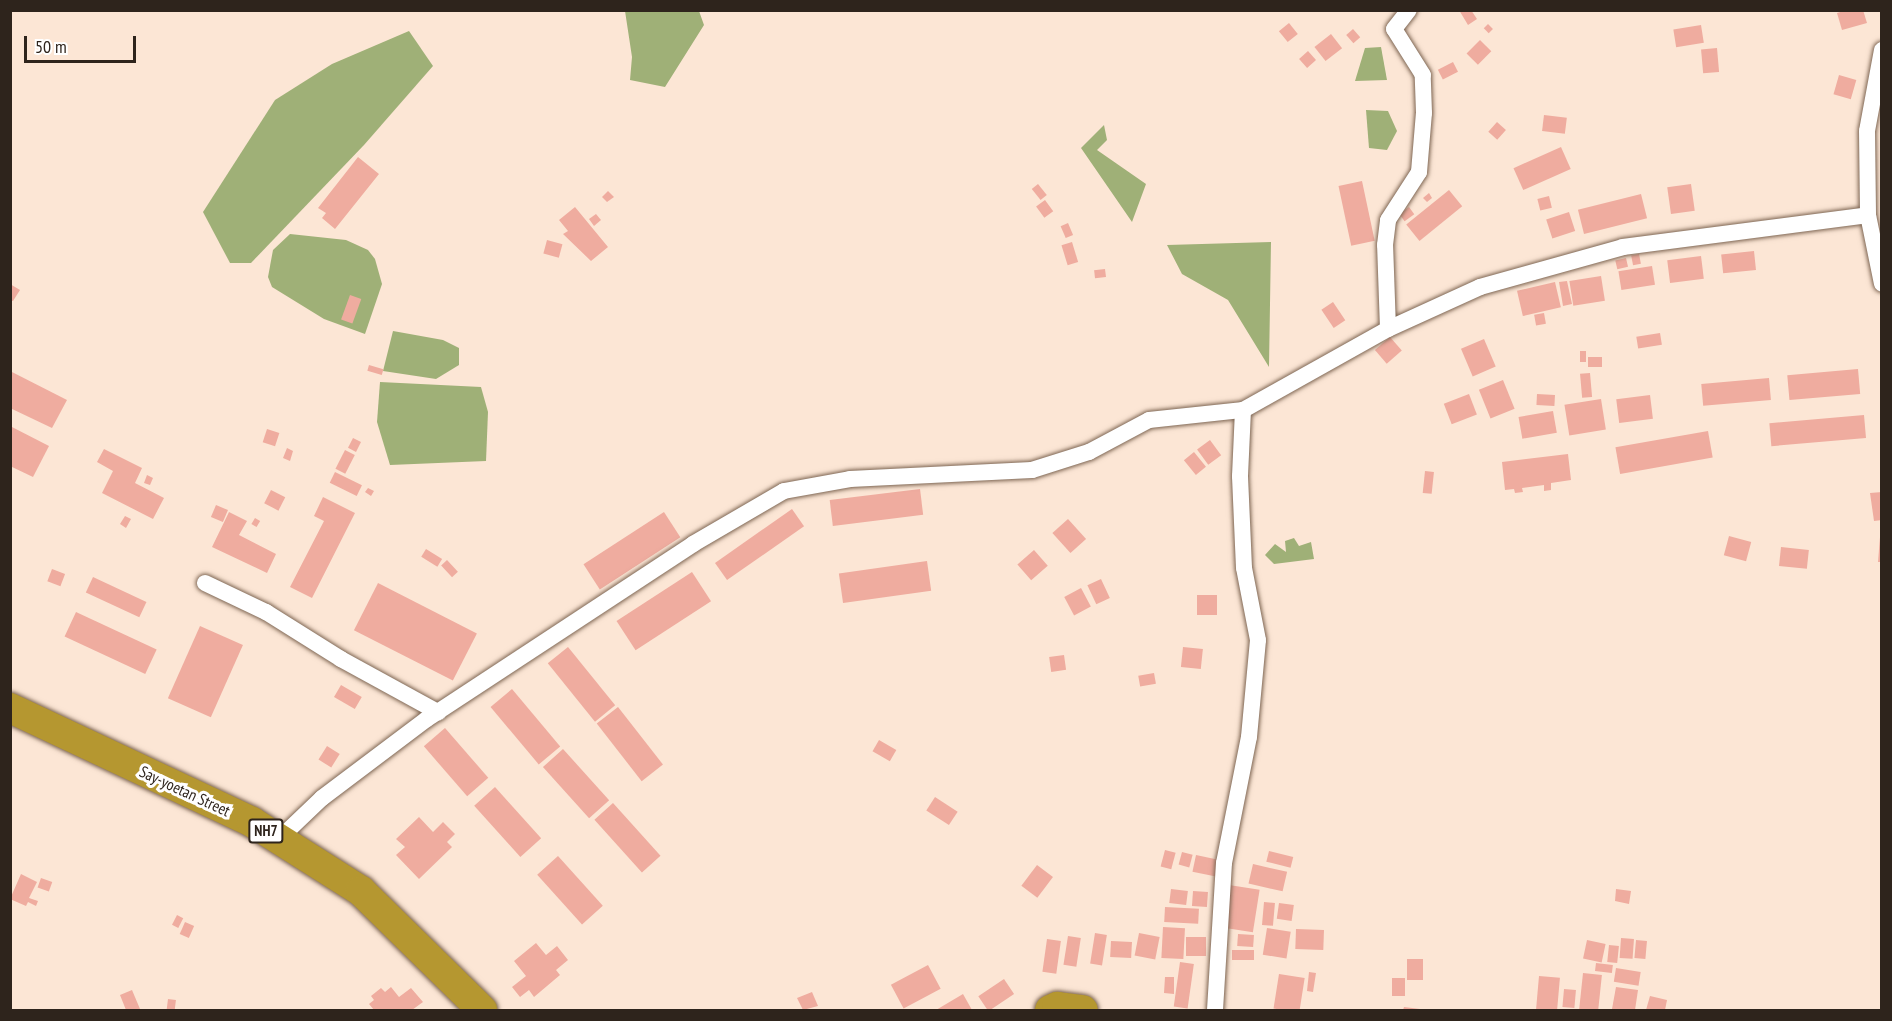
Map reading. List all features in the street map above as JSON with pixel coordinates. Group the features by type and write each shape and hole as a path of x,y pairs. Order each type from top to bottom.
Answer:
{"highway":[{"name":"Say-yoetan Street","path":"10,708 252,822 361,891 482,1011"},
{"path":"1050,1011 1057,1007 1083,1011"}],"street":[{"path":"1388,329 1385,245 1388,220 1419,172 1424,113 1424,75 1394,29 1409,10"},
{"path":"1881,50 1867,131 1868,214 1881,284"},
{"path":"279,839 322,798 438,712 693,544 784,491 850,479 1032,470 1089,452 1149,420 1243,410 1388,329 1480,287 1623,247 1868,214"},
{"path":"1215,1011 1224,863 1249,737 1258,640 1244,568 1240,476 1243,410"},
{"path":"205,583 266,612 341,659 438,712"}],"shaded area":[{"path":"625,11 699,11 704,25 665,87 630,80 632,57"},
{"path":"409,31 433,66 364,145 251,263 230,263 203,212 275,100 332,64"},
{"path":"1381,47 1387,80 1355,81 1365,48"},
{"path":"1366,110 1388,111 1397,131 1387,150 1369,148"},
{"path":"1104,125 1107,140 1097,150 1146,184 1132,222 1081,148"},
{"path":"290,234 346,240 368,250 375,259 382,284 365,334 324,319 272,287 268,277 273,250"},
{"path":"1271,242 1269,367 1228,300 1182,274 1167,245"},
{"path":"393,331 443,340 459,348 459,365 436,379 383,371"},
{"path":"380,382 481,387 488,412 486,461 390,465 377,422"},
{"path":"1294,538 1299,546 1311,542 1314,559 1274,564 1265,555 1275,544 1286,552 1285,541"}],"building":[{"path":"1459,10 1471,10 1477,19 1468,25"},
{"path":"1847,10 1863,10 1867,23 1842,30 1837,13"},
{"path":"1289,23 1298,34 1288,42 1279,31"},
{"path":"1488,24 1493,29 1489,33 1484,28"},
{"path":"1701,25 1704,43 1676,47 1673,29"},
{"path":"1353,29 1360,37 1353,43 1346,35"},
{"path":"1331,34 1342,48 1326,61 1314,47"},
{"path":"1480,40 1491,51 1478,65 1467,53"},
{"path":"1717,48 1719,72 1703,73 1701,49"},
{"path":"1308,51 1316,60 1307,68 1299,59"},
{"path":"1453,62 1458,72 1443,80 1438,70"},
{"path":"1839,75 1856,80 1851,99 1833,94"},
{"path":"1544,115 1567,118 1565,134 1542,131"},
{"path":"1497,122 1506,130 1497,140 1488,132"},
{"path":"1561,147 1571,169 1523,190 1513,168"},
{"path":"358,157 379,174 335,229 322,218 326,213 318,208"},
{"path":"1362,181 1375,241 1351,246 1339,186"},
{"path":"1038,184 1047,195 1041,200 1032,189"},
{"path":"1691,184 1695,211 1671,214 1667,187"},
{"path":"1449,190 1462,206 1419,241 1406,225"},
{"path":"608,191 614,197 607,202 602,197"},
{"path":"1429,193 1432,198 1427,202 1423,198"},
{"path":"1641,194 1647,218 1584,234 1578,210"},
{"path":"1549,196 1552,208 1540,211 1537,199"},
{"path":"1045,200 1053,211 1044,218 1036,206"},
{"path":"575,207 608,247 591,261 563,234 568,231 559,220"},
{"path":"1409,207 1414,214 1405,221 1399,214"},
{"path":"1569,212 1575,231 1552,238 1546,219"},
{"path":"596,214 601,220 594,226 589,219"},
{"path":"1068,223 1073,235 1066,238 1061,226"},
{"path":"547,240 562,244 559,258 543,254"},
{"path":"1072,242 1078,262 1068,265 1061,245"},
{"path":"1754,251 1756,270 1723,273 1721,254"},
{"path":"1639,254 1641,264 1633,265 1631,256"},
{"path":"1701,256 1704,279 1670,283 1667,260"},
{"path":"1626,258 1628,267 1617,269 1615,260"},
{"path":"1652,266 1655,285 1621,290 1618,271"},
{"path":"1105,269 1106,277 1095,278 1094,270"},
{"path":"1601,276 1605,301 1573,306 1569,281"},
{"path":"1567,281 1572,304 1563,306 1559,282"},
{"path":"1555,282 1561,307 1523,316 1517,291"},
{"path":"10,284 20,290 13,301 10,300"},
{"path":"350,295 361,299 352,324 341,319"},
{"path":"1333,302 1345,320 1334,328 1321,310"},
{"path":"1544,313 1546,324 1536,326 1534,315"},
{"path":"1660,333 1662,345 1638,349 1636,337"},
{"path":"1390,337 1402,351 1387,364 1375,350"},
{"path":"1484,339 1496,367 1473,376 1461,349"},
{"path":"1580,351 1586,351 1586,362 1580,362"},
{"path":"1588,357 1602,357 1602,367 1588,367"},
{"path":"369,365 383,369 382,375 367,371"},
{"path":"1858,369 1860,394 1789,400 1787,375"},
{"path":"10,371 67,400 52,428 10,408"},
{"path":"1590,373 1592,397 1582,398 1580,374"},
{"path":"1769,378 1771,400 1703,406 1701,384"},
{"path":"1503,380 1515,409 1491,418 1479,390"},
{"path":"1469,394 1477,415 1452,424 1444,404"},
{"path":"1537,394 1555,395 1554,406 1536,405"},
{"path":"1650,395 1653,419 1619,423 1616,399"},
{"path":"1601,399 1606,430 1569,435 1564,405"},
{"path":"1553,411 1557,433 1522,439 1519,417"},
{"path":"1864,415 1866,438 1771,446 1769,423"},
{"path":"10,426 49,446 33,477 10,466"},
{"path":"267,429 279,433 275,446 263,442"},
{"path":"1708,431 1713,458 1620,474 1615,447"},
{"path":"353,438 361,442 356,452 348,448"},
{"path":"1210,440 1221,455 1208,465 1197,449"},
{"path":"287,448 293,451 290,461 283,458"},
{"path":"104,449 142,468 135,483 164,498 153,519 102,493 113,471 97,462"},
{"path":"345,450 355,455 345,474 335,469"},
{"path":"1194,452 1206,467 1196,475 1184,460"},
{"path":"1568,454 1571,480 1551,483 1551,490 1544,491 1544,485 1522,488 1523,492 1515,493 1514,489 1505,490 1502,462"},
{"path":"1425,471 1434,472 1432,494 1423,493"},
{"path":"335,472 362,485 357,496 330,483"},
{"path":"147,475 153,478 150,485 144,483"},
{"path":"368,488 374,491 371,496 365,492"},
{"path":"920,489 923,515 833,526 830,500"},
{"path":"271,490 285,497 278,511 264,503"},
{"path":"1882,492 1882,520 1874,521 1870,493"},
{"path":"323,497 355,513 312,598 290,587 324,521 314,516"},
{"path":"216,505 228,510 223,522 211,517"},
{"path":"792,509 804,526 727,580 715,563"},
{"path":"229,512 247,521 239,535 276,554 267,573 212,547"},
{"path":"664,512 680,537 600,589 583,564"},
{"path":"125,516 131,519 126,528 120,524"},
{"path":"255,518 260,521 257,527 251,524"},
{"path":"1068,519 1086,539 1070,553 1052,533"},
{"path":"1729,536 1751,542 1746,561 1724,555"},
{"path":"1880,537 1882,537 1882,562 1878,562"},
{"path":"1781,547 1809,550 1807,569 1779,566"},
{"path":"426,549 442,559 437,567 421,557"},
{"path":"1034,550 1048,566 1031,580 1017,564"},
{"path":"447,560 458,572 452,577 441,565"},
{"path":"927,561 931,591 843,603 839,573"},
{"path":"52,569 65,574 60,586 47,581"},
{"path":"692,572 711,601 636,650 617,621"},
{"path":"93,577 146,602 139,617 86,592"},
{"path":"1101,579 1110,598 1096,604 1087,585"},
{"path":"378,583 477,633 453,681 354,630"},
{"path":"1081,588 1091,607 1074,615 1064,597"},
{"path":"1197,595 1217,595 1217,615 1197,615"},
{"path":"76,612 157,650 145,674 65,636"},
{"path":"200,626 243,645 211,717 168,698"},
{"path":"568,647 615,705 595,722 548,663"},
{"path":"1183,647 1203,649 1201,669 1181,667"},
{"path":"1064,655 1066,670 1051,672 1049,657"},
{"path":"1154,673 1156,684 1140,687 1138,676"},
{"path":"341,685 362,697 355,709 334,697"},
{"path":"512,689 560,746 539,764 491,707"},
{"path":"618,707 663,765 642,781 597,724"},
{"path":"445,728 488,778 467,796 424,746"},
{"path":"879,740 896,750 890,761 872,751"},
{"path":"327,746 340,754 331,768 319,760"},
{"path":"563,749 609,800 589,818 543,767"},
{"path":"495,787 541,838 520,857 474,806"},
{"path":"935,797 958,812 949,825 926,810"},
{"path":"613,803 661,856 642,872 594,820"},
{"path":"419,817 433,832 443,822 455,834 447,842 452,847 419,879 396,855 405,847 396,839"},
{"path":"1165,850 1176,853 1171,869 1161,866"},
{"path":"1269,851 1293,857 1291,868 1266,862"},
{"path":"1182,852 1193,855 1189,867 1179,865"},
{"path":"1196,855 1219,860 1216,877 1192,872"},
{"path":"558,856 603,906 582,925 537,875"},
{"path":"1253,864 1287,872 1283,891 1249,883"},
{"path":"1037,865 1053,877 1037,898 1021,886"},
{"path":"21,874 37,882 29,898 38,901 36,906 28,902 26,906 10,899"},
{"path":"41,878 52,882 49,892 38,887"},
{"path":"1229,885 1260,890 1253,932 1222,927"},
{"path":"1171,889 1188,891 1186,905 1169,903"},
{"path":"1616,889 1631,891 1629,904 1615,901"},
{"path":"1193,891 1208,892 1207,907 1192,906"},
{"path":"1264,902 1275,903 1273,926 1262,925"},
{"path":"1279,903 1294,905 1292,921 1277,919"},
{"path":"1165,907 1199,909 1198,924 1164,922"},
{"path":"177,915 183,918 178,928 172,925"},
{"path":"185,922 194,926 189,938 180,934"},
{"path":"1163,927 1185,928 1183,959 1161,958"},
{"path":"1267,928 1291,932 1286,958 1263,955"},
{"path":"1296,929 1324,930 1323,950 1295,949"},
{"path":"1095,933 1107,935 1102,965 1090,964"},
{"path":"1139,933 1160,937 1155,960 1135,956"},
{"path":"1238,934 1254,935 1253,947 1237,946"},
{"path":"1068,936 1081,938 1076,967 1063,965"},
{"path":"1186,937 1206,937 1206,956 1186,956"},
{"path":"1621,938 1634,939 1633,959 1620,958"},
{"path":"1047,939 1061,941 1056,974 1042,972"},
{"path":"1587,940 1606,944 1602,963 1583,959"},
{"path":"1636,940 1647,941 1645,959 1634,958"},
{"path":"1111,941 1132,942 1131,958 1110,957"},
{"path":"536,943 546,955 557,946 568,960 556,970 560,975 534,997 529,990 520,997 512,987 526,976 514,961"},
{"path":"1609,945 1619,946 1617,963 1607,962"},
{"path":"1232,950 1254,950 1254,960 1232,960"},
{"path":"1407,959 1423,959 1423,980 1407,980"},
{"path":"1180,962 1194,964 1188,1009 1174,1007"},
{"path":"1596,963 1613,965 1612,973 1595,971"},
{"path":"928,965 941,989 904,1009 891,985"},
{"path":"1616,968 1641,972 1639,986 1614,982"},
{"path":"1309,972 1316,973 1313,992 1307,991"},
{"path":"1583,973 1602,975 1598,1010 1579,1010"},
{"path":"1279,974 1305,978 1300,1010 1274,1009"},
{"path":"1539,976 1560,978 1557,1010 1536,1010"},
{"path":"1165,977 1174,977 1174,994 1164,993"},
{"path":"1392,978 1405,978 1405,996 1392,996"},
{"path":"1004,979 1014,994 990,1010 988,1010 978,996"},
{"path":"391,987 399,997 411,988 423,1002 412,1010 374,1010 369,1004 374,1000 371,996 381,988 385,992"},
{"path":"1616,987 1638,990 1635,1010 1612,1009"},
{"path":"1564,989 1576,990 1574,1008 1562,1007"},
{"path":"132,990 140,1009 126,1010 120,995"},
{"path":"812,992 818,1006 803,1010 797,998"},
{"path":"963,994 972,1010 936,1010"},
{"path":"1650,996 1667,1000 1665,1010 1646,1010"},
{"path":"168,999 176,1000 175,1010 167,1010"},
{"path":"1404,1007 1420,1009 1420,1010 1403,1010"}]}
